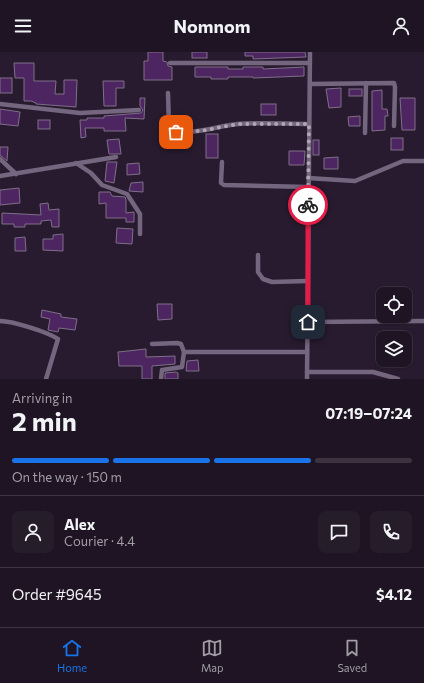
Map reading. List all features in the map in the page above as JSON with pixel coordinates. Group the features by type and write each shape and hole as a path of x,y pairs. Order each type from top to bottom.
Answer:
{"street":[{"path":"307,379 310,52"},
{"path":"170,63 310,63"},
{"path":"365,133 366,83"},
{"path":"310,84 395,84 394,126"},
{"path":"168,93 168,127 176,132 200,131 239,124 309,124"},
{"path":"0,104 80,113 139,110"},
{"path":"0,176 116,157"},
{"path":"0,159 16,174"},
{"path":"308,178 355,181 392,164 403,161 424,161"},
{"path":"222,162 221,184 224,185 308,187"},
{"path":"76,163 90,173 102,185 127,194 140,214 140,234"},
{"path":"258,255 258,272 263,279 272,282 307,281"},
{"path":"0,321 12,322 44,332 58,339 46,379"},
{"path":"308,322 424,321"},
{"path":"152,344 181,344 184,352 182,367 162,370 161,379"},
{"path":"184,352 307,352"},
{"path":"307,372 373,372 398,379"}],"building":[{"path":"148,52 163,52 163,61 167,62 168,66 172,67 172,80 144,80 144,61 148,61"},
{"path":"192,52 207,52 207,58 192,58"},
{"path":"245,52 305,52 306,57 253,59 253,56 245,56"},
{"path":"14,63 34,63 34,81 56,81 55,94 64,94 64,80 77,80 76,107 36,104 31,101 24,101 24,78 15,78"},
{"path":"195,67 228,67 228,69 243,69 243,67 263,67 263,69 304,67 304,76 253,78 228,77 228,79 211,79 211,77 195,77"},
{"path":"0,78 12,78 12,93 0,93"},
{"path":"103,81 124,81 124,88 116,88 116,106 104,106"},
{"path":"341,88 341,107 329,108 326,89"},
{"path":"349,89 362,89 362,96 349,96"},
{"path":"382,90 382,109 387,109 388,116 385,116 385,130 372,131 372,91"},
{"path":"140,98 145,98 144,119 125,118 126,131 104,131 104,128 85,128 86,137 81,138 80,120 87,120 87,118 104,118 104,116 141,113 143,110 140,106"},
{"path":"400,98 415,98 415,130 402,130"},
{"path":"261,104 276,104 276,115 261,115"},
{"path":"0,109 20,112 18,126 0,124"},
{"path":"360,116 360,126 349,126 348,117"},
{"path":"38,120 50,120 50,129 38,129"},
{"path":"206,134 218,134 218,158 206,158"},
{"path":"391,138 403,138 403,150 391,150"},
{"path":"119,139 121,154 109,154 107,140"},
{"path":"313,140 319,140 319,155 313,155"},
{"path":"0,147 8,147 7,161 0,155"},
{"path":"289,151 305,151 304,165 289,165"},
{"path":"338,157 338,169 324,169 324,158"},
{"path":"107,162 117,162 114,183 105,181"},
{"path":"139,163 140,174 127,175 127,164"},
{"path":"143,182 143,192 129,191 131,183"},
{"path":"19,188 20,203 0,205 0,190"},
{"path":"99,192 110,192 112,196 125,197 126,213 134,212 134,222 126,222 126,218 106,218 106,203 99,204"},
{"path":"48,203 49,210 59,209 59,227 52,227 51,220 41,221 41,224 25,224 25,227 14,227 14,224 2,224 2,213 41,215 40,204"},
{"path":"117,228 133,229 132,244 116,243"},
{"path":"63,234 63,251 43,250 43,239 53,239 53,235"},
{"path":"25,237 26,251 15,251 15,238"},
{"path":"157,304 172,304 172,319 158,320"},
{"path":"42,310 61,314 61,317 77,319 75,330 59,328 58,332 48,330 50,319 41,317"},
{"path":"146,349 146,357 175,356 175,364 152,366 152,379 142,379 142,366 119,366 118,352"},
{"path":"198,360 199,371 186,371 187,361"},
{"path":"165,373 178,373 178,379 165,379"}],"way so far":[{"path":"176,132 200,131 239,124 309,124 308,205"}],"route":[{"path":"308,205 308,322"}]}
